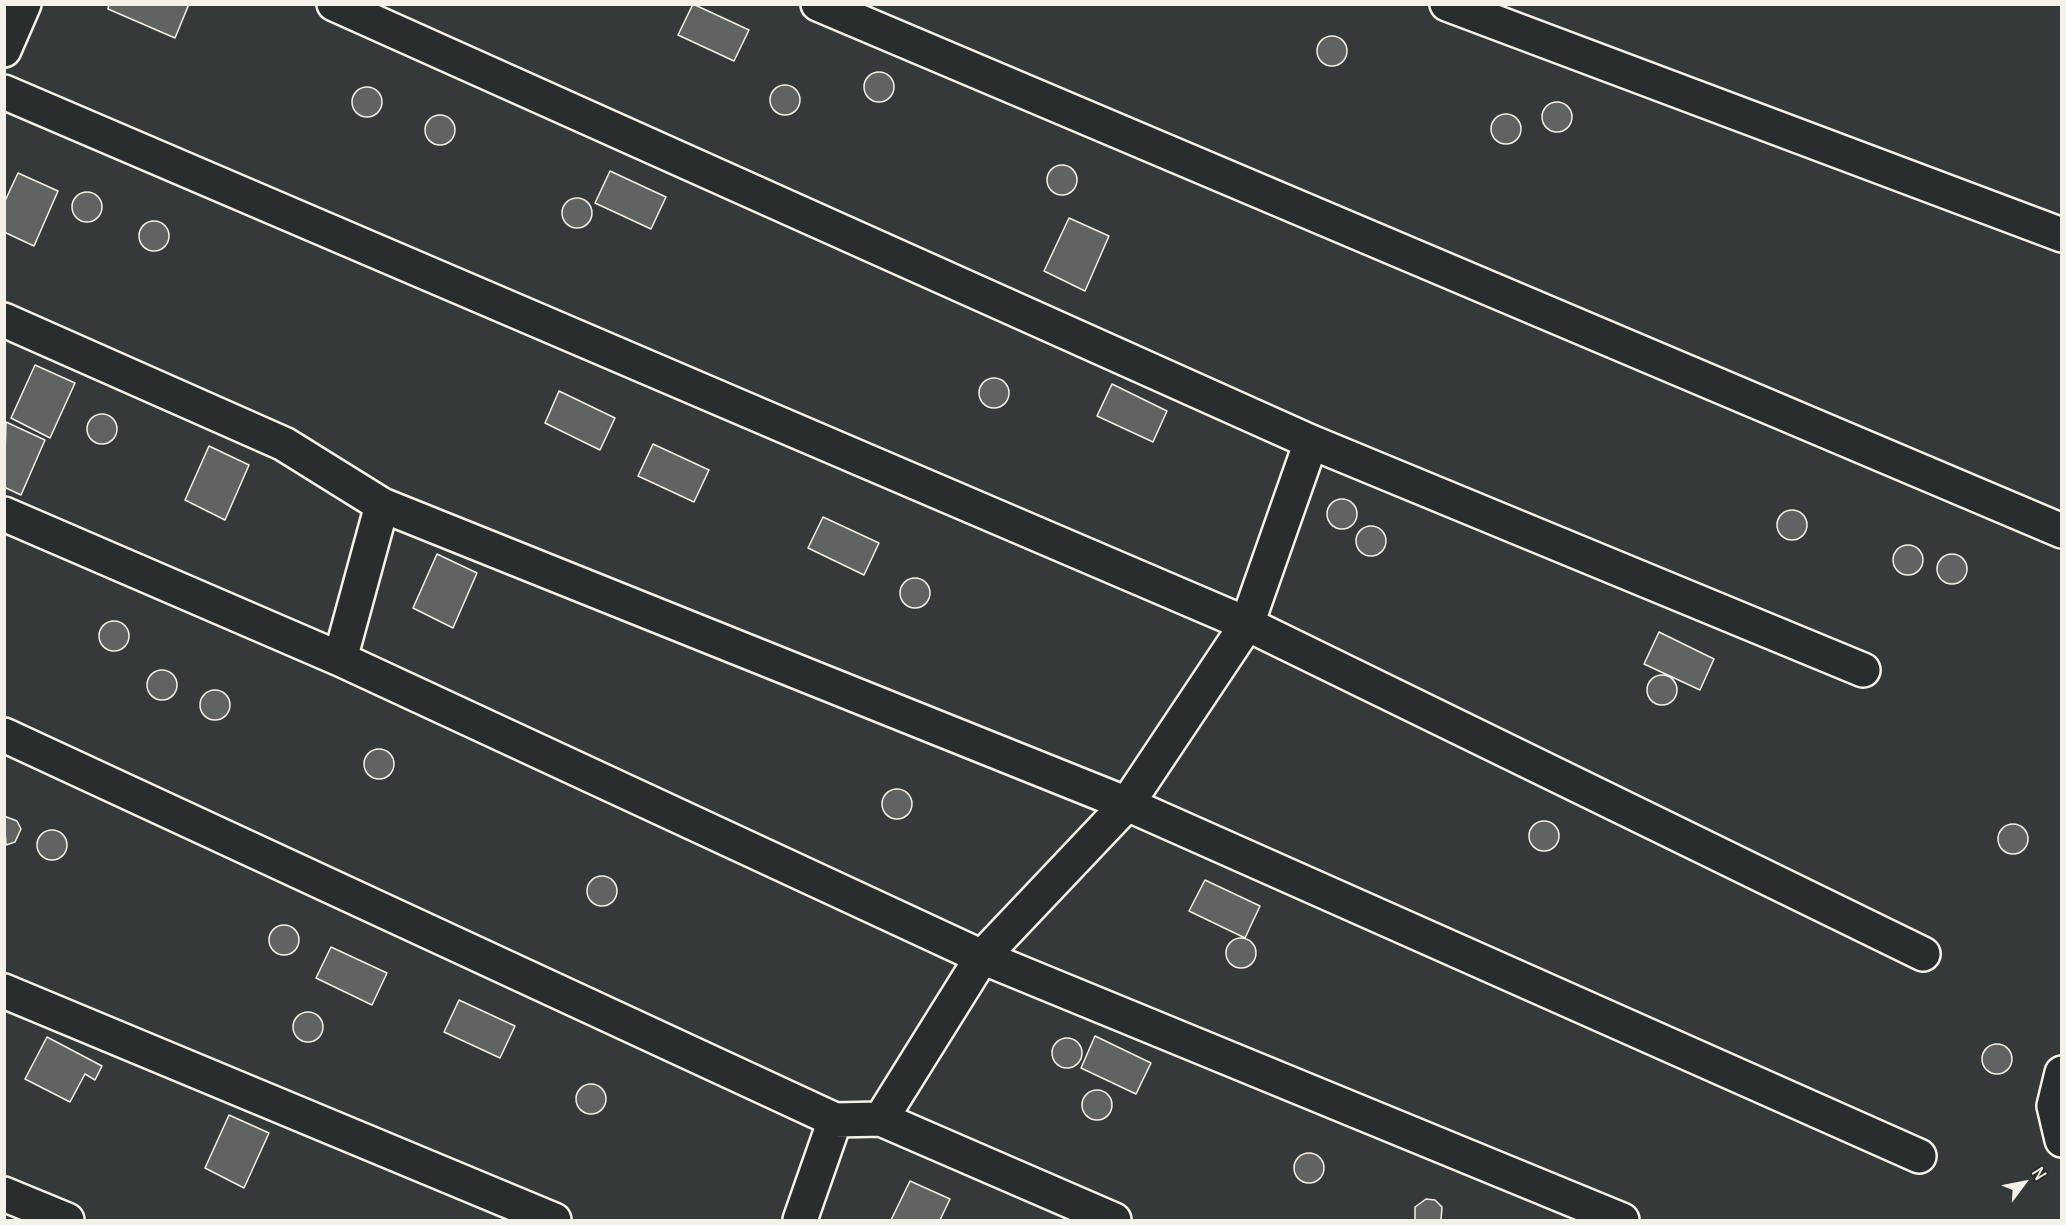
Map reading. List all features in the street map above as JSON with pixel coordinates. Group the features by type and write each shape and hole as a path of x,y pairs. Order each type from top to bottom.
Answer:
{"street":[{"path":"4,50 24,4"},
{"path":"334,4 1311,442 1863,670"},
{"path":"818,4 2061,531"},
{"path":"1447,4 2061,234"},
{"path":"4,92 1247,624 1923,954"},
{"path":"4,320 284,444 382,505 1127,804 1919,1156"},
{"path":"881,1119 982,957 1127,804 1247,624 1311,442"},
{"path":"340,659 382,505"},
{"path":"4,514 340,659 982,957 1622,1221"},
{"path":"4,735 836,1120 881,1119 1114,1221"},
{"path":"4,991 554,1221"},
{"path":"2061,1074 2054,1106 2061,1140"},
{"path":"800,1221 836,1120"},
{"path":"4,1194 67,1221"}],"building":[{"path":"109,4 189,4 175,38 108,9"},
{"path":"693,4 749,30 734,61 678,35"},
{"path":"1332,36 1342,41 1347,51 1342,61 1332,66 1322,61 1317,51 1322,41"},
{"path":"879,72 885,73 893,81 893,93 885,101 879,102 873,101 865,93 864,87 865,81 873,73"},
{"path":"785,85 795,90 800,100 795,110 785,115 775,110 770,100 775,90"},
{"path":"367,87 377,92 382,102 377,112 367,117 357,112 352,102 357,92"},
{"path":"1557,102 1567,107 1572,117 1567,127 1557,132 1547,127 1542,117 1547,107"},
{"path":"1506,114 1516,119 1521,129 1516,139 1506,144 1496,139 1491,129 1496,119"},
{"path":"440,115 446,116 454,124 454,136 446,144 440,145 434,144 426,136 425,130 426,124 434,116"},
{"path":"1062,165 1072,170 1077,180 1072,190 1062,195 1052,190 1047,180 1052,170"},
{"path":"610,171 666,197 651,229 595,203"},
{"path":"18,173 58,191 34,246 4,232 4,203"},
{"path":"87,192 97,197 102,207 97,217 87,222 77,217 72,207 77,197"},
{"path":"577,198 583,199 591,207 591,219 583,227 577,228 571,227 563,219 562,213 563,207 571,199"},
{"path":"1069,218 1109,236 1085,291 1044,271"},
{"path":"154,221 164,226 169,236 164,246 154,251 144,246 139,236 144,226"},
{"path":"35,365 75,383 50,438 11,418"},
{"path":"994,378 1004,383 1009,393 1004,403 994,408 984,403 979,393 984,383"},
{"path":"1112,384 1167,411 1153,442 1097,416"},
{"path":"559,391 615,418 600,450 545,423"},
{"path":"102,414 112,419 117,429 112,439 102,444 92,439 87,429 92,419"},
{"path":"6,422 45,440 21,495 4,487"},
{"path":"653,444 709,470 694,502 638,476"},
{"path":"209,446 249,465 225,520 185,500"},
{"path":"1342,499 1352,504 1357,514 1352,524 1342,529 1332,524 1327,514 1332,504"},
{"path":"1792,510 1802,515 1807,525 1802,535 1792,540 1782,535 1777,525 1782,515"},
{"path":"823,517 879,543 864,575 808,548"},
{"path":"1371,526 1377,527 1385,535 1385,547 1377,555 1371,556 1365,555 1357,547 1356,541 1357,535 1365,527"},
{"path":"1908,545 1918,550 1923,560 1918,570 1908,575 1898,570 1893,560 1898,550"},
{"path":"437,554 477,573 453,628 413,608"},
{"path":"1952,554 1962,559 1967,569 1962,579 1952,584 1942,579 1937,569 1942,559"},
{"path":"915,578 925,583 930,593 925,603 915,608 905,603 900,593 905,583"},
{"path":"114,621 124,626 129,636 124,646 114,651 104,646 99,636 104,626"},
{"path":"1659,632 1714,659 1700,690 1644,664"},
{"path":"162,670 172,675 177,685 172,695 162,700 152,695 147,685 152,675"},
{"path":"1662,675 1672,680 1677,690 1672,700 1662,705 1652,700 1647,690 1652,680"},
{"path":"215,690 225,695 230,705 225,715 215,720 205,715 200,705 205,695"},
{"path":"379,749 389,754 394,764 389,774 379,779 369,774 364,764 369,754"},
{"path":"897,789 907,794 912,804 907,814 897,819 887,814 882,804 887,794"},
{"path":"4,816 17,821 21,829 15,842 6,845"},
{"path":"1544,821 1554,826 1559,836 1554,846 1544,851 1534,846 1529,836 1534,826"},
{"path":"2013,824 2023,829 2028,839 2023,849 2013,854 2003,849 1998,839 2003,829"},
{"path":"52,830 62,835 67,845 62,855 52,860 42,855 37,845 42,835"},
{"path":"602,876 612,881 617,891 612,901 602,906 592,901 587,891 592,881"},
{"path":"1205,880 1260,906 1245,938 1189,911"},
{"path":"284,925 294,930 299,940 294,950 284,955 274,950 269,940 274,930"},
{"path":"1241,938 1251,943 1256,953 1251,963 1241,968 1231,963 1226,953 1231,943"},
{"path":"331,947 387,973 372,1005 316,978"},
{"path":"459,1000 515,1026 500,1058 444,1032"},
{"path":"308,1012 318,1017 323,1027 318,1037 308,1042 298,1037 293,1027 298,1017"},
{"path":"1095,1036 1151,1063 1136,1094 1081,1068"},
{"path":"47,1037 102,1066 95,1080 85,1074 70,1102 25,1079"},
{"path":"1067,1038 1077,1043 1082,1053 1077,1063 1067,1068 1057,1063 1052,1053 1057,1043"},
{"path":"1997,1044 2007,1049 2012,1059 2007,1069 1997,1074 1987,1069 1982,1059 1987,1049"},
{"path":"591,1084 601,1089 606,1099 601,1109 591,1114 581,1109 576,1099 581,1089"},
{"path":"1097,1090 1107,1095 1112,1105 1107,1115 1097,1120 1087,1115 1082,1105 1087,1095"},
{"path":"229,1115 269,1133 244,1188 205,1168"},
{"path":"1309,1153 1319,1158 1324,1168 1319,1178 1309,1183 1299,1178 1294,1168 1299,1158"},
{"path":"910,1181 950,1199 940,1220 891,1220"},
{"path":"1426,1199 1435,1200 1442,1207 1441,1220 1415,1220 1415,1207"}]}
